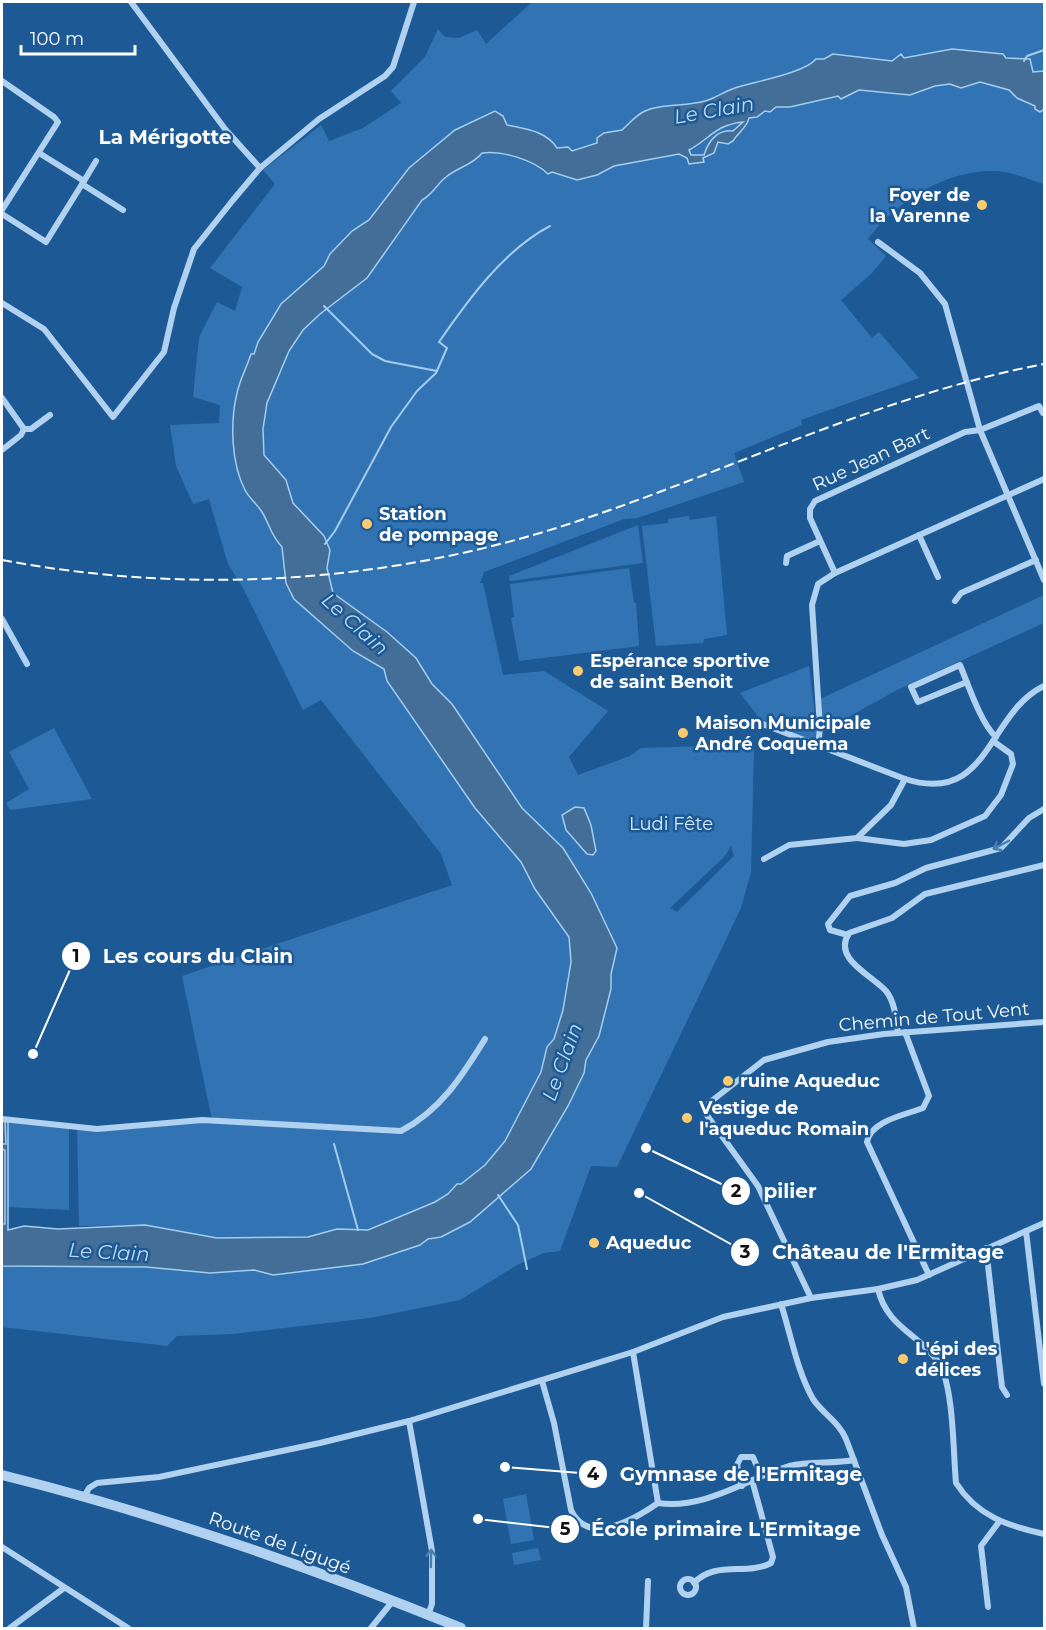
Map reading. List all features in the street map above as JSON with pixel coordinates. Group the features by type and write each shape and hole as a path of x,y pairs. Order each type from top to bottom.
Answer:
{"street":[{"path":"131,2 225,129 260,168"},
{"path":"2,303 44,329 113,417 164,352 174,308 194,249 260,168 319,119 385,76 393,67 414,2"},
{"path":"2,81 58,122 2,212 46,242 96,161"},
{"path":"39,153 123,210"},
{"path":"878,243 920,273 936,290 948,310 980,430 1044,580"},
{"path":"2,398 24,429"},
{"name":"Rue Jean Bart","path":"836,573 810,514 815,501 965,432 980,430 1039,406 1042,413"},
{"path":"2,450 24,429 31,429 50,415"},
{"path":"818,746 820,728 812,598 820,581 1044,479"},
{"path":"919,535 938,577"},
{"path":"786,563 788,556 820,541"},
{"path":"955,600 961,593 1036,560"},
{"path":"2,619 27,664"},
{"path":"764,859 789,845 857,838 904,844 931,840 985,816 1001,795 1013,764 1011,754 994,739 960,665 911,687 918,702 966,682"},
{"path":"755,721 905,779 930,785 955,781 978,765 1024,699 1044,686"},
{"path":"857,838 891,805 905,779"},
{"path":"848,935 830,930 829,921 850,896 895,883 926,868 1001,848 1029,818 1044,808"},
{"path":"929,1275 867,1142 869,1134 877,1126 923,1108 929,1096 887,992 847,956 844,945 853,930 892,918 926,894 1044,866"},
{"name":"Chemin de Tout Vent","path":"811,1298 758,1186 706,1114 709,1103 764,1060 828,1042 902,1032 1044,1022"},
{"path":"2,1119 97,1129 202,1120 400,1131 426,1116 450,1093 485,1039"},
{"path":"85,1495 88,1488 97,1483 159,1477 320,1443 409,1421 633,1352 712,1321 811,1298 878,1289 929,1275 1044,1223"},
{"path":"1026,1231 1044,1384"},
{"path":"986,1248 1002,1387 1007,1395"},
{"path":"878,1289 888,1314 931,1353 944,1374 956,1483 975,1507 999,1522 1044,1534"},
{"path":"781,1304 808,1387 816,1403 840,1427 882,1535 906,1587 914,1629"},
{"path":"633,1352 658,1503"},
{"path":"542,1381 554,1423 571,1510 578,1522 589,1528 600,1528 635,1519 658,1503 679,1506 742,1486 761,1476 795,1465 854,1460"},
{"path":"409,1421 432,1551 432,1604 428,1615"},
{"path":"742,1486 737,1465 741,1457 753,1457 761,1476"},
{"name":"Route de Ligugé","path":"2,1475 85,1495 278,1557 461,1629"},
{"path":"694,1582 703,1574 718,1570 747,1569 771,1563 773,1557 752,1480"},
{"path":"988,1607 981,1546 999,1522"},
{"path":"2,1547 128,1629"},
{"path":"646,1629 648,1581"},
{"path":"10,1629 64,1588"},
{"path":"371,1629 392,1602"}],"green space":[{"name":"Ludi Fête","path":"532,2 1044,2 1044,184 1001,171 976,172 958,176 924,190 908,201 893,212 868,239 886,256 872,273 841,300 872,338 879,332 919,378 801,420 802,425 734,453 744,482 637,518 624,519 484,572 480,583 483,583 503,675 544,671 608,711 569,757 578,775 630,756 641,748 744,745 754,749 751,872 741,908 617,1167 591,1166 560,1251 544,1253 519,1264 460,1300 370,1318 233,1334 177,1336 167,1346 2,1327 2,1266 146,1267 210,1273 254,1270 273,1275 363,1264 345,1231 337,1230 308,1237 217,1238 145,1225 79,1226 77,1127 212,1120 182,976 452,885 441,854 321,700 303,710 243,588 228,564 209,499 193,504 176,466 170,425 219,423 220,405 193,397 199,337 217,302 235,311 242,287 210,268 275,184 263,170 321,125 329,141 363,128 401,103 391,91 425,57 438,29 445,37 459,38 477,30 486,44","holes":["731,846 734,856 677,912 670,908 725,856"]},
{"path":"689,516 690,520 716,516 727,635 704,639 703,643 656,646 642,526 668,523 668,519"},
{"path":"638,525 643,563 510,581 509,576"},
{"path":"629,568 634,603 636,603 639,646 519,661 511,618 514,617 510,584"},
{"path":"1044,595 1044,623 897,690 823,731 820,699"},
{"path":"809,666 817,733 814,741 760,719 740,693"},
{"path":"54,728 92,799 10,810 6,803 29,789 9,752"},
{"path":"2,1119 5,1122 5,1224 2,1224"},
{"path":"8,1122 69,1127 69,1210 8,1207"},
{"path":"526,1494 534,1540 511,1544 503,1499"},
{"path":"538,1548 541,1560 514,1565 512,1553"}],"water":[{"name":"Le Clain","path":"952,49 1003,54 1006,58 1030,59 1033,72 1044,71 1044,109 1040,112 1035,109 1035,106 1017,98 1009,90 980,82 961,88 950,84 935,86 910,95 859,90 841,99 838,96 790,107 776,107 770,112 765,111 757,117 749,118 745,127 733,141 728,144 718,142 714,153 703,158 704,162 689,164 687,158 679,154 614,166 597,175 577,180 552,172 548,174 534,164 517,157 490,152 482,153 446,177 422,200 367,278 303,330 289,351 267,403 263,429 264,455 286,480 293,503 324,536 330,550 327,568 333,593 387,632 416,658 432,684 452,704 522,808 563,848 591,893 617,948 611,974 611,989 599,1036 586,1060 584,1073 568,1106 531,1169 470,1222 441,1237 428,1239 420,1245 363,1264 273,1275 254,1270 210,1273 146,1267 2,1266 2,1224 5,1224 5,1150 2,1149 2,1144 6,1144 5,1122 8,1122 8,1230 24,1226 58,1229 145,1225 217,1238 308,1237 337,1229 368,1230 435,1202 485,1165 505,1141 541,1072 547,1047 554,1039 563,1010 571,962 569,937 535,889 521,862 475,808 387,681 384,669 353,651 294,599 286,583 282,547 240,479 233,442 233,417 237,393 251,354 254,354 258,342 281,304 324,266 330,254 352,231 369,220 409,168 455,130 495,111 503,116 507,125 541,134 557,148 568,147 572,151 597,143 597,138 604,133 622,130 637,116 650,109 705,101 735,88 801,69 816,59 824,59 833,54 892,61 901,54 904,58","holes":["743,122 733,131 722,132 714,137 704,155 691,155 689,150 719,129"]},
{"path":"575,807 584,808 591,825 596,851 593,855 587,854 566,830 562,815"}],"waterway":[{"path":"1024,61 1027,56 1044,50"},
{"path":"325,544 335,531 391,427 417,391 436,373 447,348 439,342 450,326 502,262 517,248 550,226"},
{"path":"324,306 372,354 385,361 437,371"},
{"path":"334,1144 358,1230"},
{"path":"498,1195 518,1225 527,1269"}],"railway":[{"path":"2,560 74,571 147,578 220,580 293,577 365,570 437,558 508,542 578,521 925,394 1044,364"}],"place":[{"name":"Foyer de la Varenne","path":"982,205"},
{"name":"Station de pompage","path":"367,524"},
{"name":"Espérance sportive de saint Benoit","path":"578,671"},
{"name":"Maison Municipale André Coquema","path":"683,733"},
{"name":"Les cours du Clain","path":"33,1054"},
{"name":"ruine Aqueduc","path":"728,1081"},
{"name":"Vestige de l'aqueduc Romain","path":"687,1118"},
{"name":"pilier","path":"646,1148"},
{"name":"Château de l'Ermitage","path":"639,1193"},
{"name":"Aqueduc","path":"594,1243"},
{"name":"L'épi des délices","path":"903,1359"},
{"name":"Gymnase de l'Ermitage","path":"505,1467"},
{"name":"École primaire L'Ermitage","path":"478,1519"}],"district":[{"name":"La Mérigotte","path":"165,137"}]}
